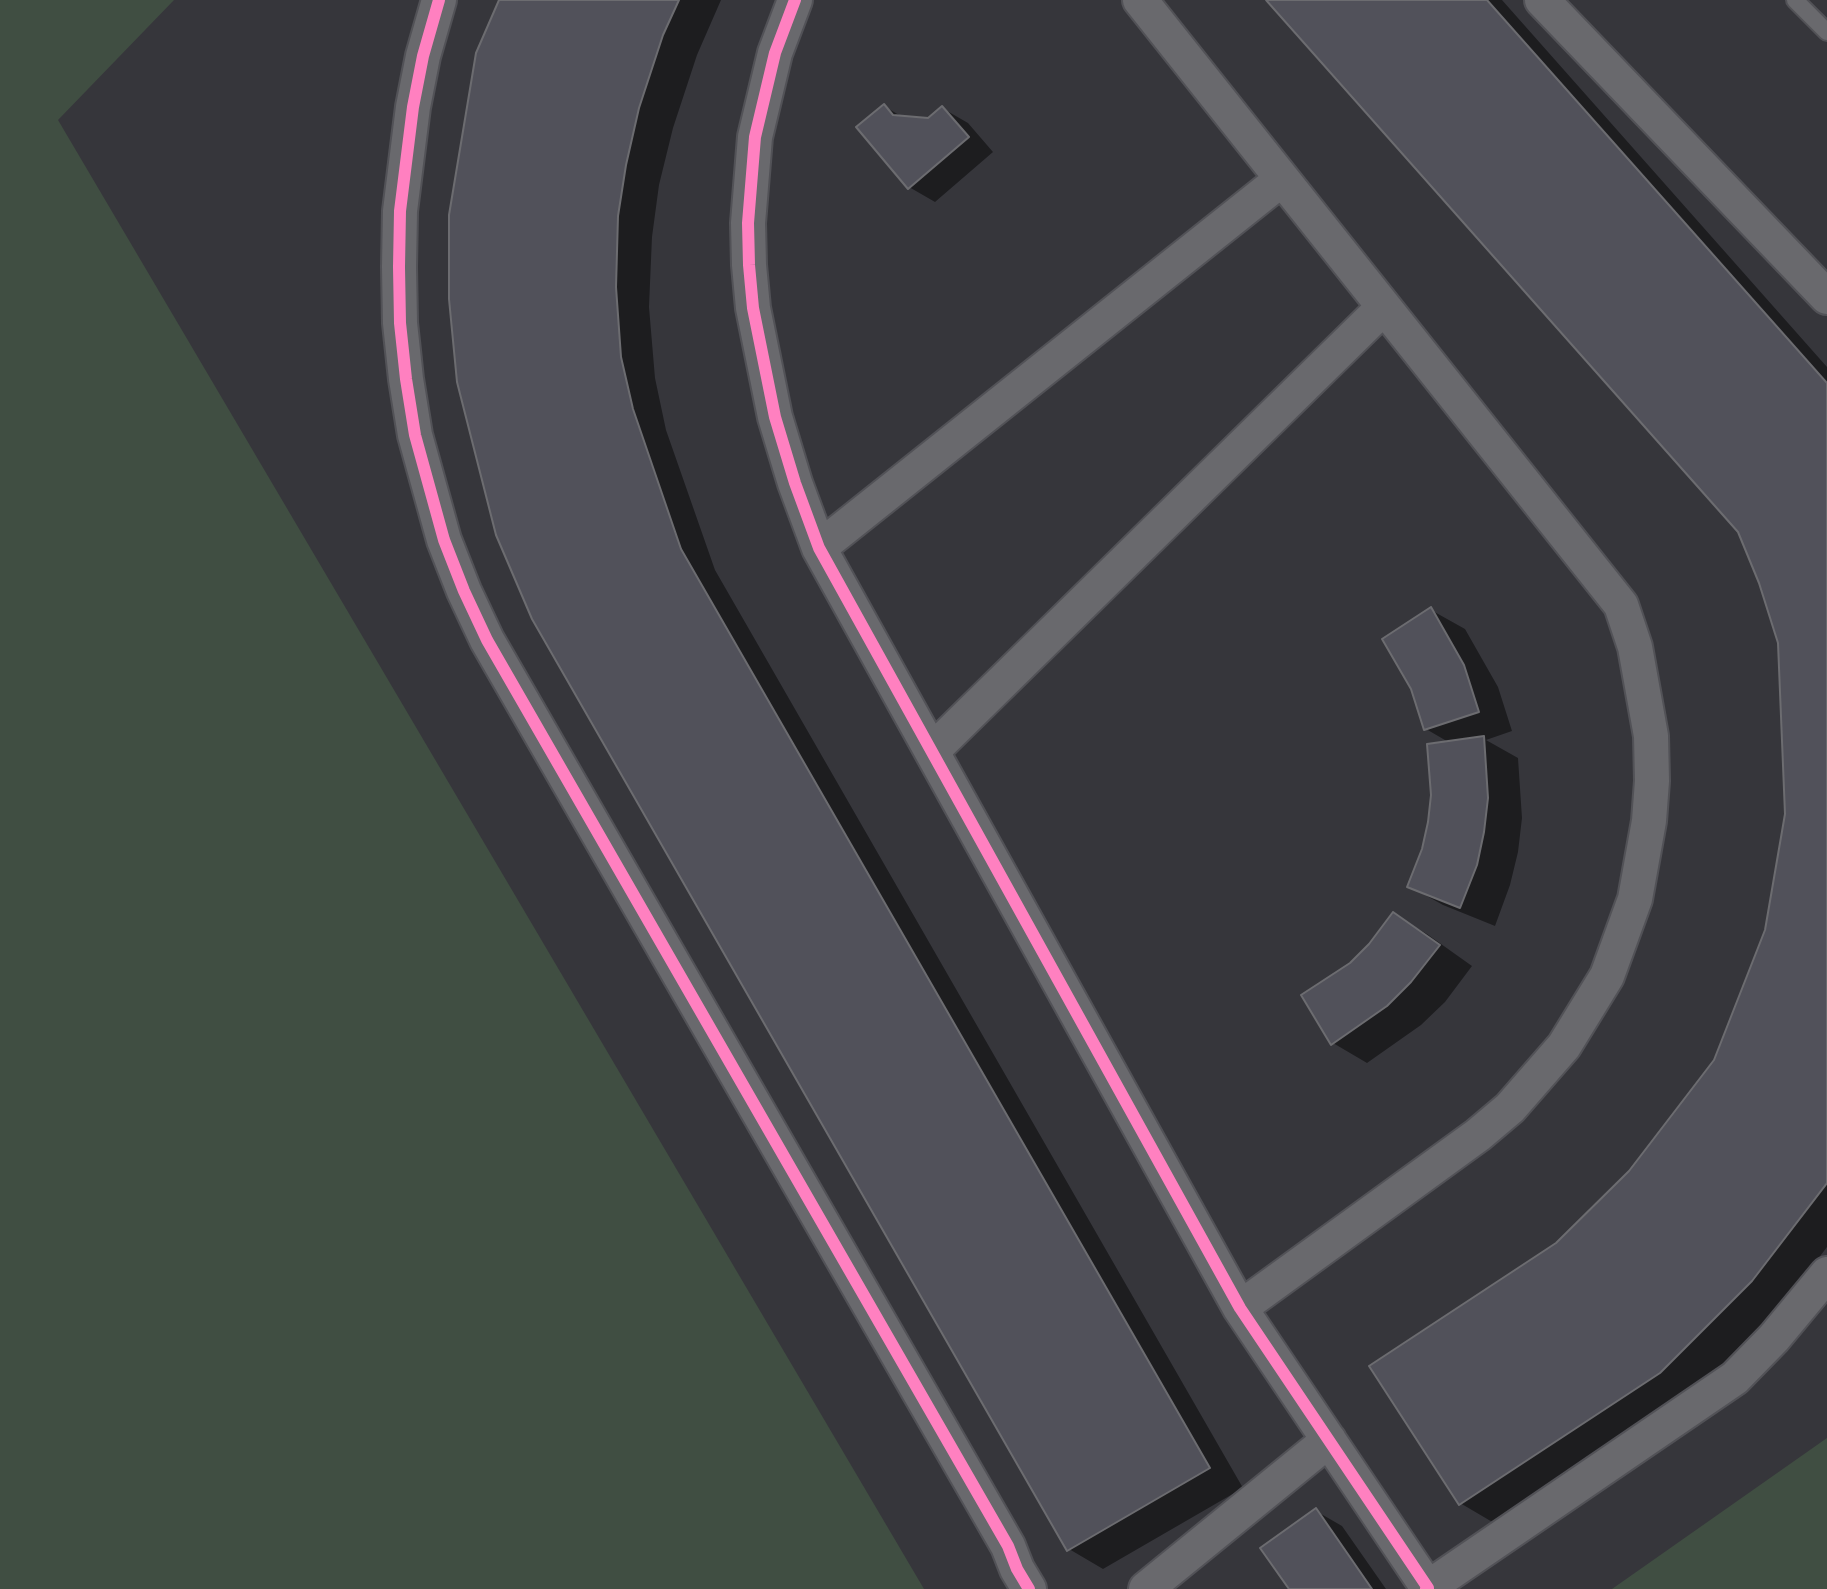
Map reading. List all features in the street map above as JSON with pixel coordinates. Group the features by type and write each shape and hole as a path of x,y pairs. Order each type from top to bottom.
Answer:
{"street":[{"path":"439,0 413,107 400,211 399,267 400,323 415,435 444,540 487,640 1000,1532 1029,1589"},
{"path":"795,0 775,53 755,137 748,223 749,265 753,308 775,417 819,548 1240,1308 1427,1588 1735,1378 1774,1338 1827,1274"},
{"path":"1140,0 1621,605 1635,647 1651,736 1652,781 1644,860 1622,938 1607,976 1587,1012 1538,1079 1510,1108 1478,1135 1240,1308"},
{"path":"1542,0 1827,297"},
{"path":"819,548 1282,179"},
{"path":"932,751 1384,307"},
{"path":"1146,1589 1329,1440"}],"lane":[{"path":"1795,0 1827,32"}],"green space":[{"path":"0,0 174,0 58,120 924,1589 0,1589"},
{"path":"1827,1438 1827,1589 1612,1589"}],"building":[{"path":"499,0 679,0 663,35 639,108 626,165 618,216 616,287 621,357 633,409 681,549 1210,1468 1067,1551 532,619 496,535 457,382 449,299 449,215 476,53"},
{"path":"1266,0 1487,0 1827,383 1827,1183 1752,1281 1660,1373 1459,1505 1369,1366 1556,1243 1629,1171 1714,1060 1765,930 1785,814 1778,643 1759,583 1738,532"},
{"path":"884,104 893,115 928,118 942,106 969,137 908,189 856,127"},
{"path":"1431,607 1464,665 1479,712 1424,730 1411,689 1382,639"},
{"path":"1484,736 1488,798 1484,832 1477,865 1460,908 1407,887 1422,849 1428,822 1431,795 1427,744"},
{"path":"1393,912 1440,945 1387,1006 1331,1045 1301,995 1350,963"},
{"path":"1316,1508 1372,1589 1289,1589 1260,1548"}],"cycle path":[{"path":"439,0 413,107 400,211 399,267 400,323 415,435 444,540 487,640 1008,1546 1029,1589"},
{"path":"795,0 775,53 755,137 748,223 749,265 753,308 775,417 819,548 1240,1308 1426,1589"}]}
